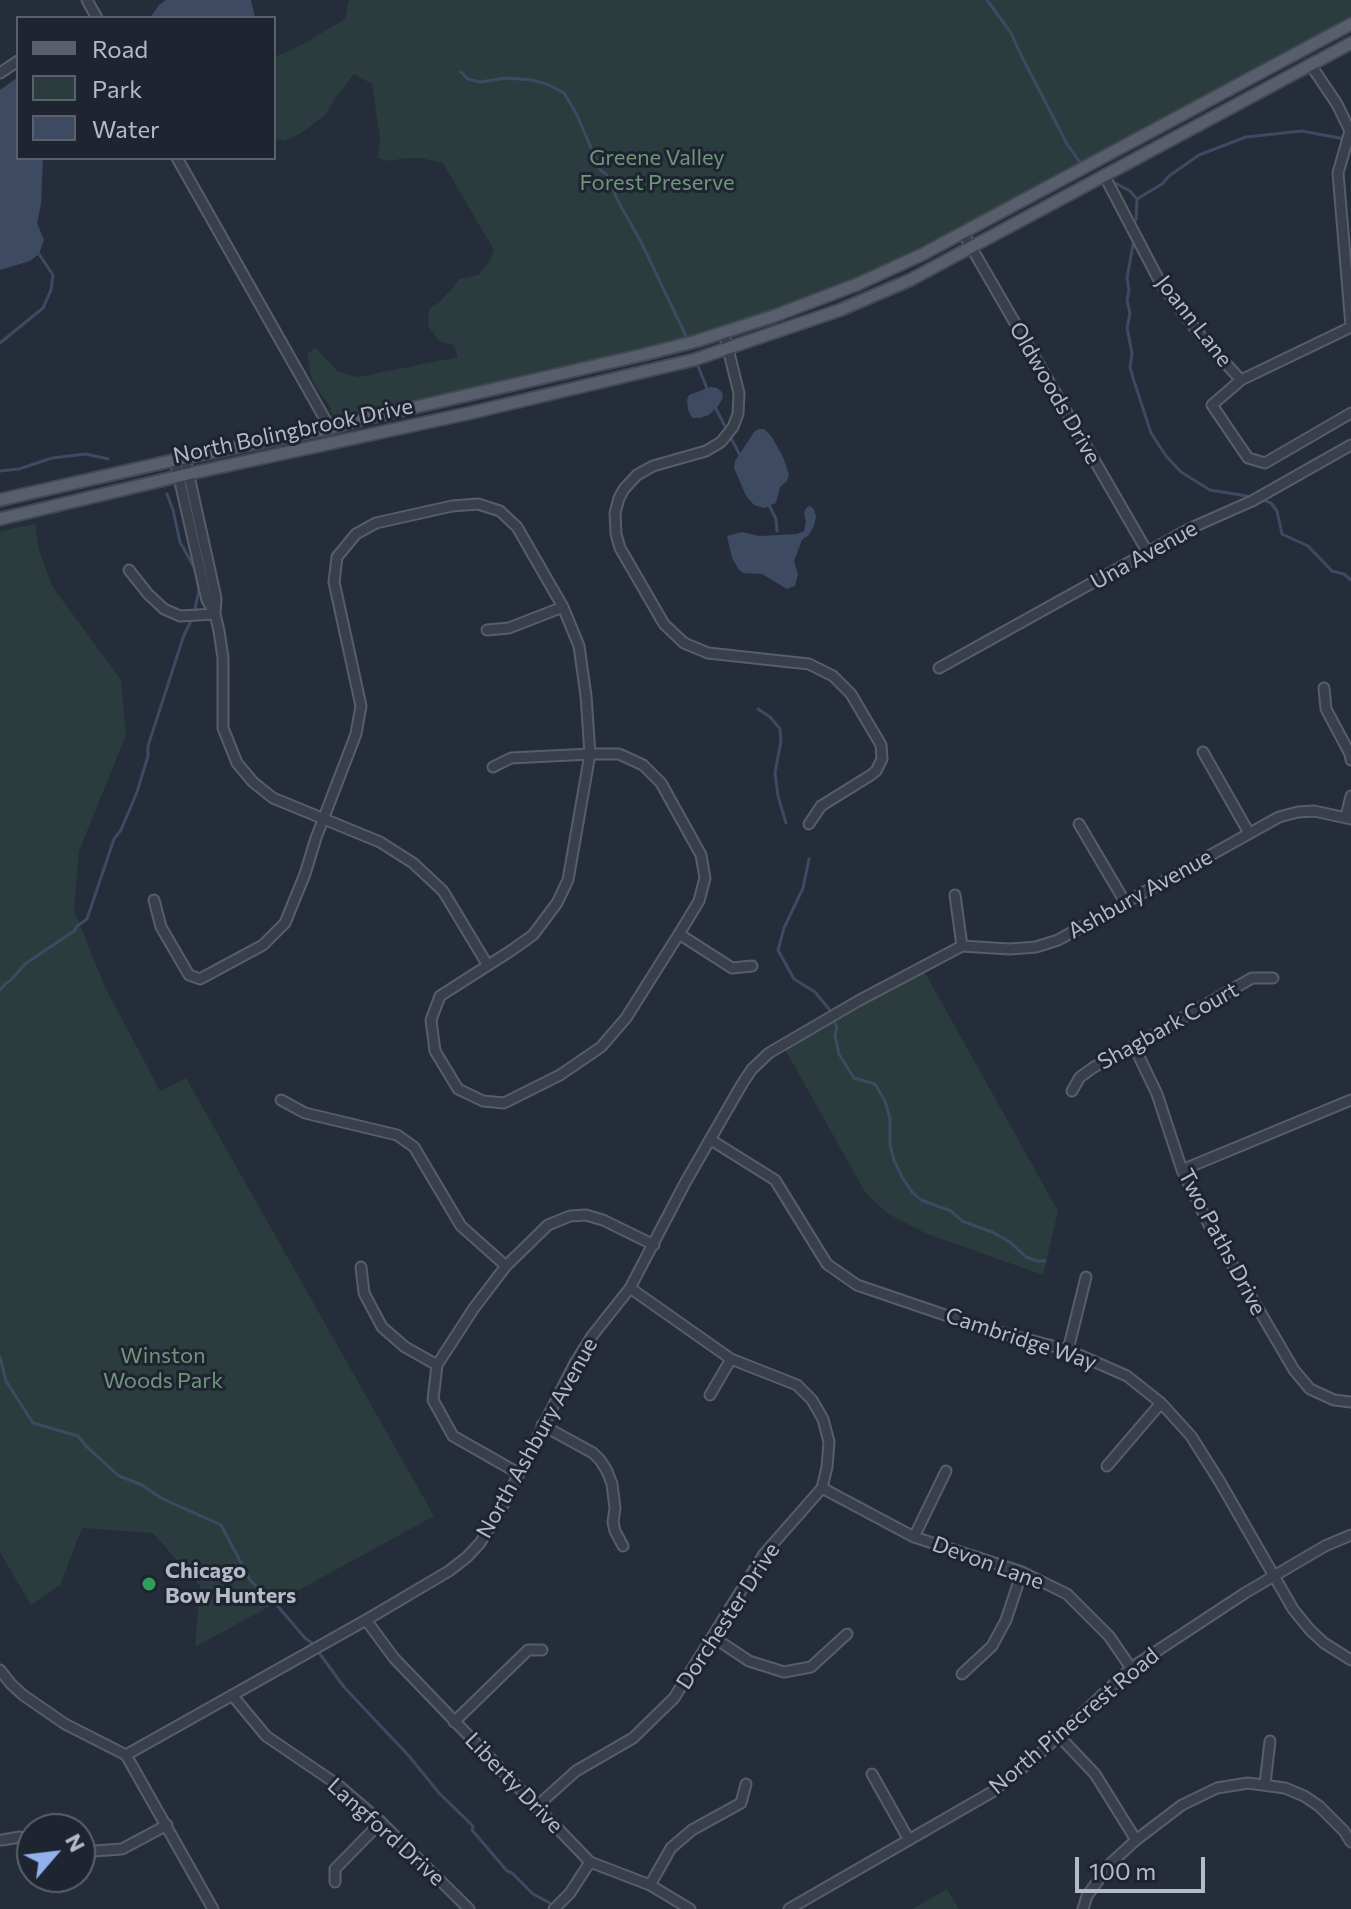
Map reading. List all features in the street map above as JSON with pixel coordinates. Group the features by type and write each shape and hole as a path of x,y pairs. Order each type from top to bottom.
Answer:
{"main road":[{"name":"North Bolingbrook Drive","path":"0,500 330,428 669,348 724,333 810,303 858,284 963,233 1351,24"},
{"name":"North Bolingbrook Drive","path":"0,519 693,360 840,310 910,280 1351,43"}],"street":[{"path":"1310,64 1337,104 1350,131 1338,173 1351,326 1241,380 1212,405 1248,458 1265,463 1351,413"},
{"path":"178,160 330,428"},
{"name":"Joann Lane","path":"1104,175 1161,284 1204,340 1241,380"},
{"name":"Oldwoods Drive","path":"963,233 1148,553"},
{"path":"724,333 739,400 733,427 721,442 706,451 653,466 637,475 619,498 615,513 616,534 620,548 660,616 684,643 708,653 809,664 833,676 851,694 881,745 882,759 871,775 821,806 809,824"},
{"name":"Una Avenue","path":"939,668 1191,528 1252,501 1351,445"},
{"path":"180,459 207,600 215,614 223,658 223,728 237,763 253,782 273,798 380,842 413,863 443,891 487,964"},
{"path":"154,900 161,927 189,975 200,979 263,945 285,923 356,734 361,706 334,582 337,557 356,534 376,523 452,506 478,504 500,511 517,527 563,607 579,646 590,754 568,880 557,903 533,935 440,996 431,1020 435,1051 458,1089 483,1101 504,1103 560,1075 601,1047 626,1018 679,934 699,901 705,878 701,855 661,783 643,765 619,754 590,754 511,758 493,767"},
{"path":"129,570 164,609 180,616 215,614"},
{"path":"487,630 509,628 563,607"},
{"path":"1324,688 1326,709 1351,760"},
{"path":"1203,752 1249,833"},
{"path":"1348,818 1351,796"},
{"name":"Ashbury Avenue","path":"962,946 1036,947 1072,933 1270,821 1298,812 1325,812 1348,818"},
{"path":"1079,824 1125,902"},
{"path":"955,895 962,946"},
{"path":"679,934 732,968 752,966"},
{"name":"North Ashbury Avenue","path":"126,1755 366,1620 467,1557 480,1543 501,1509 583,1350 630,1288 672,1206 752,1069 769,1053 962,946"},
{"name":"Shagbark Court","path":"1072,1091 1087,1071 1252,978 1273,978"},
{"name":"Two Paths Drive","path":"1134,1046 1157,1094 1182,1170 1208,1223 1294,1370 1310,1389 1334,1400 1351,1402"},
{"path":"281,1100 305,1113 397,1135 414,1147 461,1226 506,1266"},
{"path":"1182,1170 1351,1100"},
{"name":"Cambridge Way","path":"711,1140 775,1180 827,1264 857,1285 980,1327 1068,1350 1127,1376 1161,1403 1191,1436 1293,1609 1310,1630 1351,1660"},
{"path":"518,1473 453,1436 433,1400 437,1365 506,1266 548,1225 570,1216 586,1215 654,1245"},
{"path":"361,1267 364,1293 382,1327 405,1347 437,1365"},
{"path":"1068,1350 1086,1277"},
{"path":"630,1288 731,1359 797,1385 812,1400 823,1419 829,1442 822,1488"},
{"path":"710,1395 731,1359"},
{"path":"1107,1466 1161,1403"},
{"path":"542,1425 600,1460 612,1484 613,1522 623,1546"},
{"path":"914,1537 946,1471"},
{"name":"Devon Lane","path":"822,1488 914,1537 1022,1572 1067,1594 1109,1636 1131,1668"},
{"name":"Dorchester Drive","path":"536,1807 576,1771 633,1738 674,1698 764,1554 822,1488"},
{"name":"North Pinecrest Road","path":"789,1909 992,1792 1035,1758 1131,1668 1273,1576 1351,1535"},
{"path":"962,1674 992,1646 1006,1620 1022,1572"},
{"name":"Liberty Drive","path":"366,1620 394,1658 590,1862 650,1885 690,1909"},
{"path":"713,1637 749,1661 784,1672 811,1667 847,1634"},
{"path":"454,1722 528,1650 542,1650"},
{"path":"0,1670 23,1695 65,1724 126,1755 213,1909"},
{"path":"1,1690 11,1684"},
{"name":"Langford Drive","path":"232,1695 266,1736 338,1785 381,1822 469,1909"},
{"path":"1058,1735 1095,1774 1136,1840"},
{"path":"1265,1784 1270,1741"},
{"path":"872,1774 909,1840"},
{"path":"1083,1909 1087,1896 1110,1864 1136,1840 1182,1805 1217,1788 1248,1783 1285,1788 1319,1806 1351,1842"},
{"path":"650,1885 671,1848 692,1830 741,1803 746,1784"},
{"path":"335,1882 335,1869 381,1822"},
{"path":"96,1851 122,1849 167,1825"},
{"path":"554,1909 570,1893 590,1862"}],"green space":[{"name":"Greene Valley Forest Preserve","path":"349,0 1351,0 1351,19 931,242 806,300 697,336 573,368 571,364 339,418 331,413 331,408 311,377 307,354 316,348 337,371 358,377 458,357 454,345 440,342 428,326 429,309 441,301 460,279 478,275 490,261 494,250 443,163 420,158 390,161 378,158 380,137 372,84 354,74 325,115 300,134 284,141 276,139 276,56 300,46 345,19"},
{"name":"Winston Woods Park","path":"35,524 39,550 52,586 121,680 126,735 79,851 74,910 104,985 160,1091 186,1078 434,1516 195,1647 200,1586 153,1533 82,1528 60,1585 31,1605 0,1552 0,531"},
{"path":"924,971 1058,1211 1043,1275 925,1233 887,1213 865,1192 785,1049"},
{"path":"947,1889 959,1909 912,1909"}],"water":[{"path":"166,0 251,0 255,16 151,16"},
{"path":"16,78 16,160 43,160 37,223 44,240 39,254 30,261 0,270 0,90"},
{"path":"710,387 722,392 723,398 709,415 692,418 688,410 689,395"},
{"path":"759,429 764,429 772,437 789,474 780,487 776,503 764,508 754,505 746,496 734,468 735,461"},
{"path":"810,506 816,517 794,561 798,574 795,586 787,589 762,574 739,570 732,558 727,536 742,532 759,536 797,534 804,531 804,514"}],"waterway":[{"path":"987,0 1011,33 1067,144 1081,164"},
{"path":"461,72 468,79 480,82 506,78 532,80 564,93 687,338"},
{"path":"1137,199 1199,155 1246,137 1302,131 1345,139"},
{"path":"1115,183 1137,199 1136,220"},
{"path":"1134,239 1127,278 1130,313 1127,328 1132,353 1130,367 1151,433 1181,472 1210,490 1247,496"},
{"path":"0,343 43,308 51,290 53,275 39,254"},
{"path":"698,366 708,391"},
{"path":"714,405 727,430"},
{"path":"732,440 741,457"},
{"path":"0,471 19,469 52,458 86,454 108,459"},
{"path":"167,494 180,542 195,569 199,590 195,609"},
{"path":"1263,500 1271,503 1277,511 1282,534 1308,546 1332,571 1344,574 1351,580"},
{"path":"769,505 776,519 777,531"},
{"path":"0,990 25,964 87,919 114,839 137,792 148,746 192,619"},
{"path":"758,709 780,729 775,773 786,823"},
{"path":"809,859 803,888 784,928 778,950 794,979 815,992 829,1009"},
{"path":"835,1023 839,1054 854,1078 875,1084 885,1101 894,1160 912,1192 921,1200 951,1211 962,1221 1010,1242 1026,1257 1045,1261"},
{"path":"0,1357 6,1381 33,1423 78,1436 119,1476 221,1525 250,1580 312,1643"},
{"path":"320,1654 344,1687 439,1793 473,1826 472,1830 507,1871 533,1894 550,1903"}],"place":[{"name":"Chicago Bow Hunters","path":"149,1584"}]}
